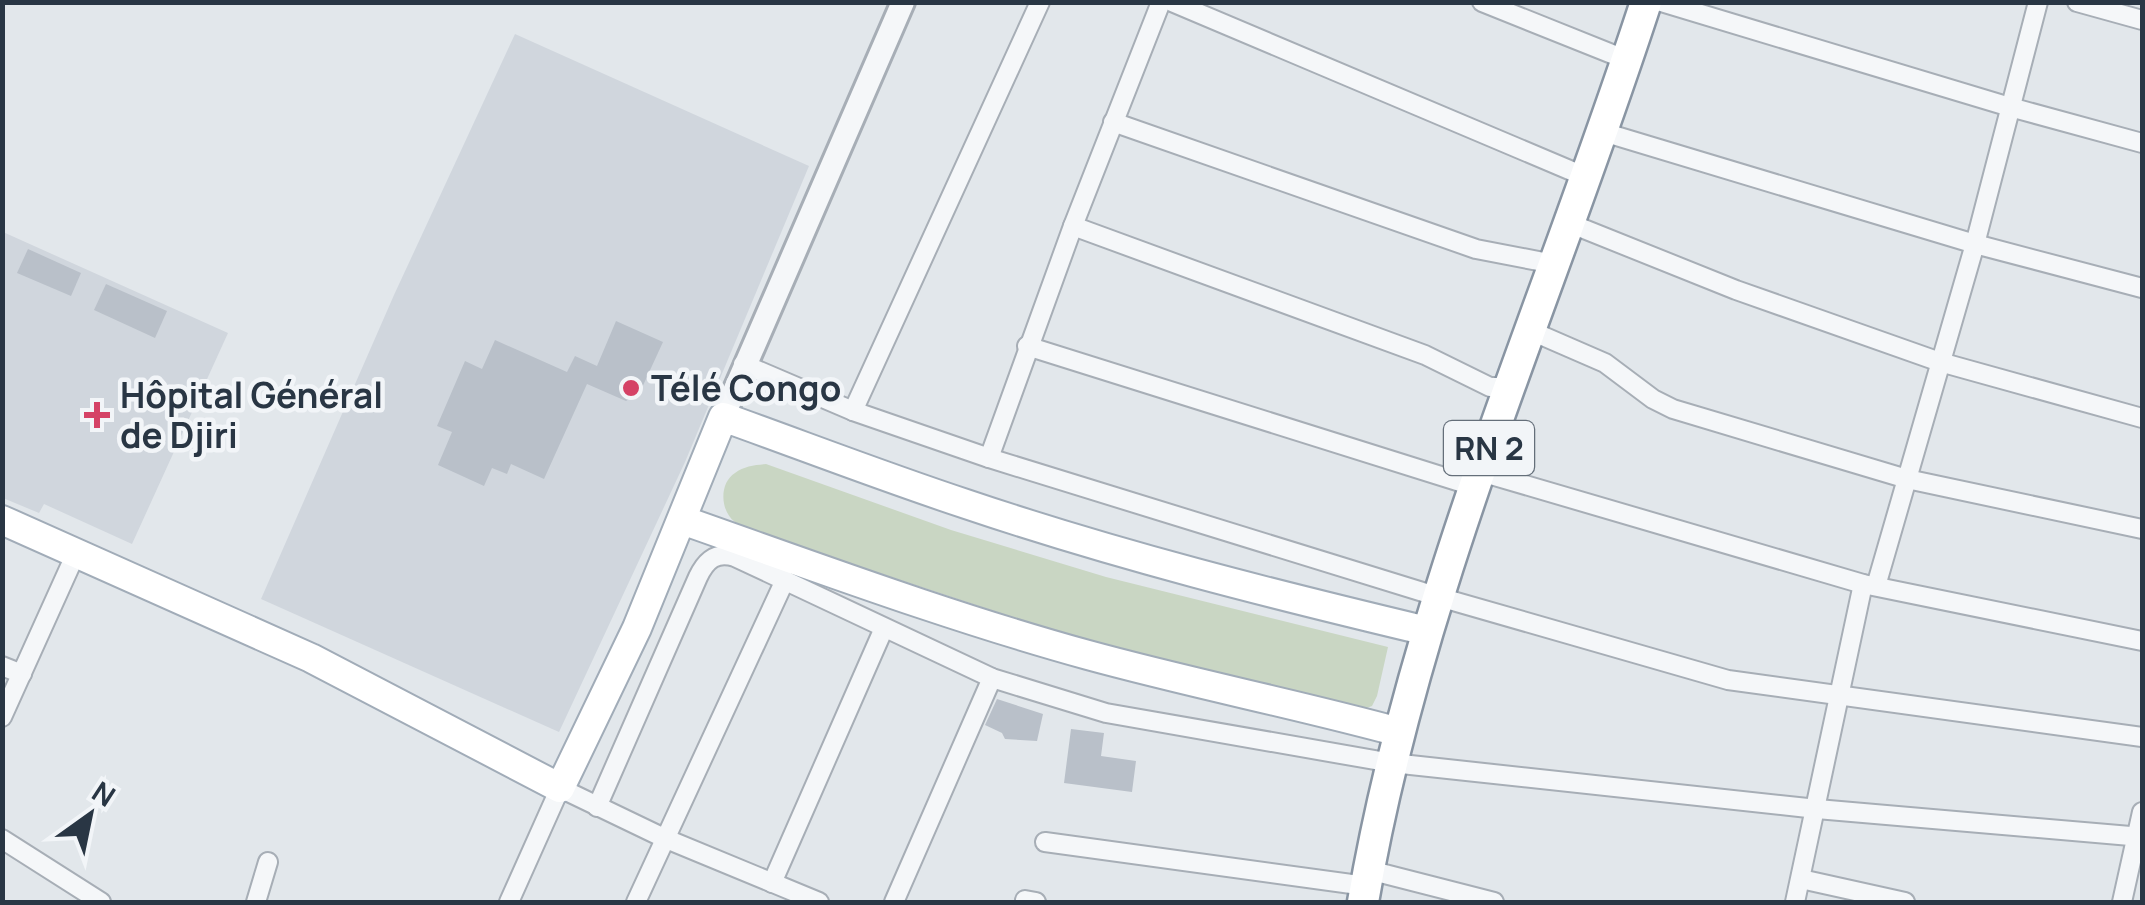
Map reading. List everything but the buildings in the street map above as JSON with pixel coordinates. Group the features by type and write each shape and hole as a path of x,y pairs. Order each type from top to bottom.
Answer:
{"highway":[{"name":"RN 2","path":"1366,886 1399,732 1428,631 1529,330 1603,132 1646,2"}],"main road":[{"path":"2,520 311,658 560,788 610,690 722,418 967,505 1296,600 1428,631"},
{"path":"682,520 928,606 1088,656 1399,732"}],"street":[{"path":"722,418 903,2"},
{"path":"854,410 1040,2"},
{"path":"990,458 1072,226 1161,2"},
{"path":"1172,2 1586,178"},
{"path":"1482,2 1627,60"},
{"path":"1661,2 2010,107 2142,142"},
{"path":"1795,902 1840,696 1974,244 2038,2"},
{"path":"2077,2 2142,20"},
{"path":"1113,122 1476,248 1554,264"},
{"path":"1603,132 1974,244 2142,288"},
{"path":"1569,223 1736,290 1940,362 2142,418"},
{"path":"1072,226 1425,356 1490,386 1511,388"},
{"path":"1529,330 1605,364 1673,409 1906,479 2142,529"},
{"path":"1028,346 1478,480 1870,586 2142,641"},
{"path":"744,364 854,410 990,458 1439,597 1728,680 2142,737"},
{"path":"2,717 77,551"},
{"path":"597,806 704,566 715,556 727,554 992,678 1106,713 1392,763 1817,809 2140,836"},
{"path":"636,902 785,580"},
{"path":"772,883 884,628"},
{"path":"2,666 22,674"},
{"path":"894,902 992,678"},
{"path":"509,902 560,788 664,838 772,883 790,897 819,902"},
{"path":"2122,902 2140,836 2142,812"},
{"path":"2,839 95,901"},
{"path":"1045,842 1494,902"},
{"path":"256,902 268,862"},
{"path":"1801,879 1905,902"}],"shaded area":[{"path":"515,34 809,166 685,462 559,732 261,599 394,295"},
{"name":"Hôpital Général de Djiri","path":"3,232 228,333 132,544 44,504 39,513 3,498"}],"green space":[{"path":"766,464 951,530 1106,577 1388,647 1377,696 1372,706 1364,709 1100,646 745,528 726,511 726,483 746,467"}],"place":[{"name":"Télé Congo","path":"631,388"},
{"name":"Hôpital Général de Djiri","path":"97,415"}]}
